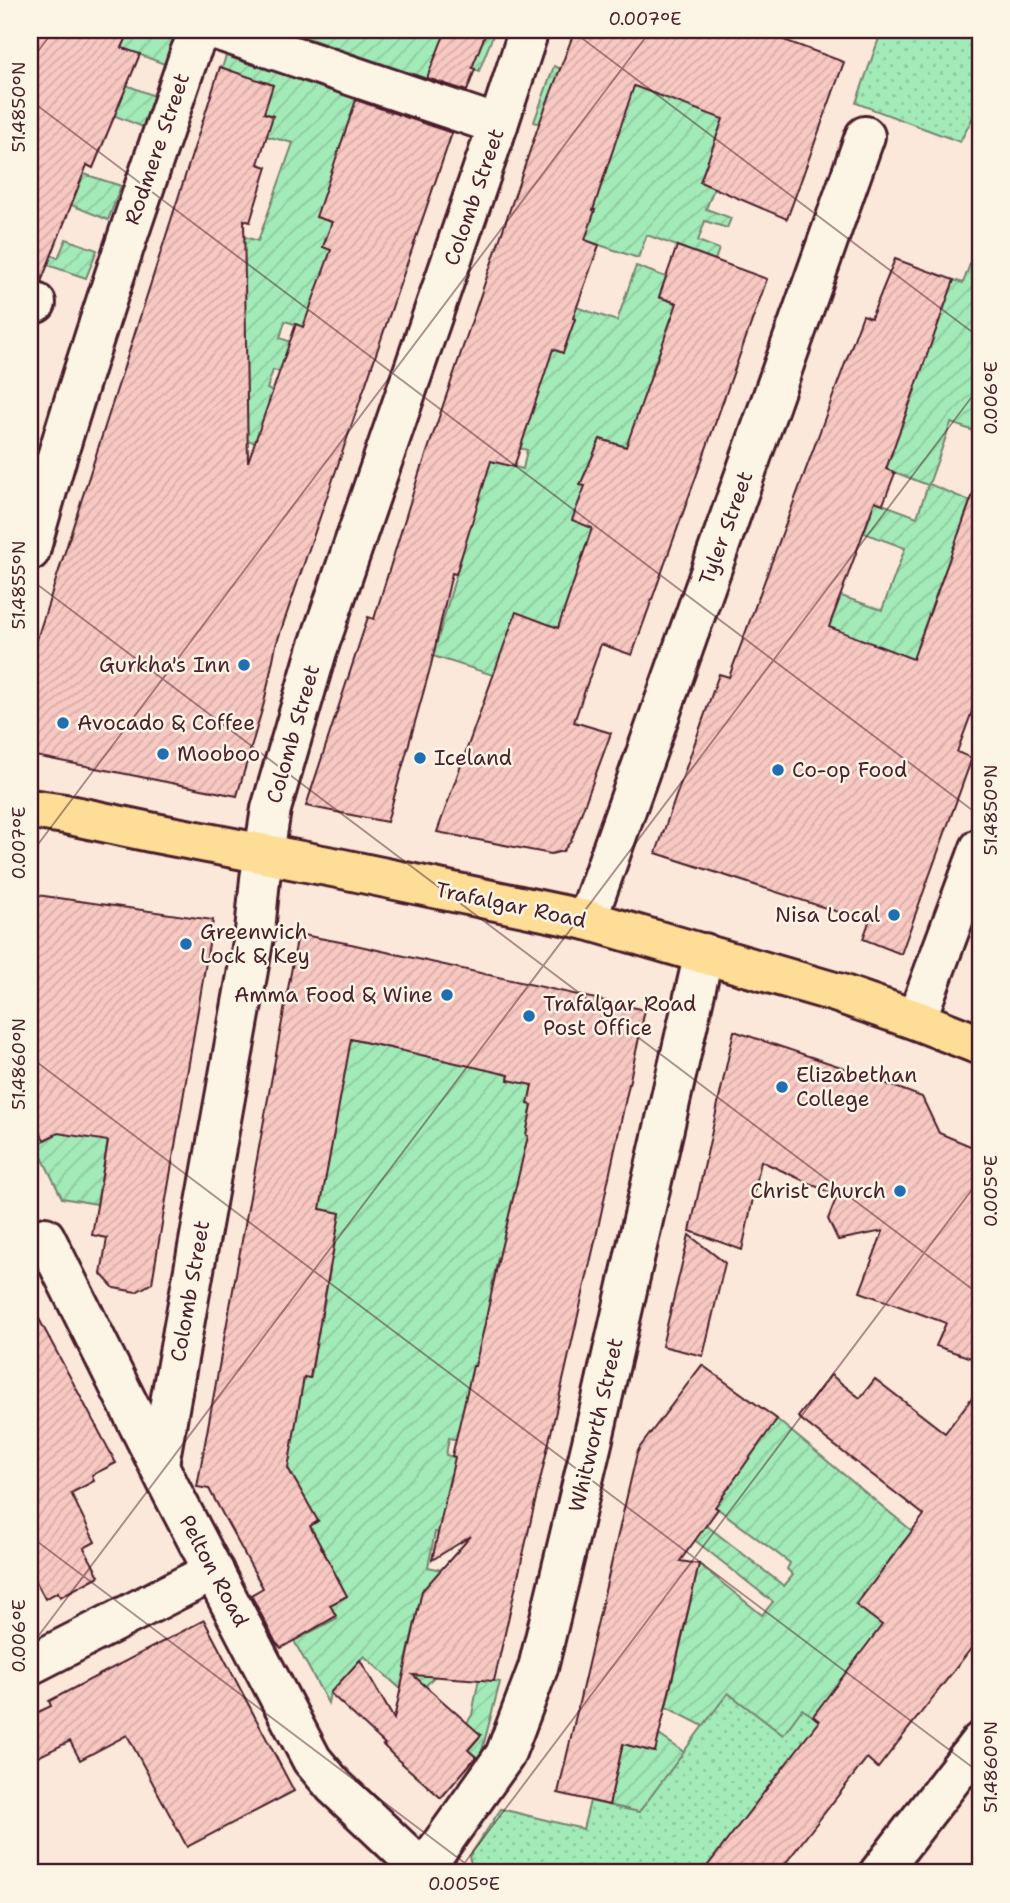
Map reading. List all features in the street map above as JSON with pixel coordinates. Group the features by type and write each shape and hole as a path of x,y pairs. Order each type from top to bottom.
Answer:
{"main road":[{"name":"Trafalgar Road","path":"30,808 587,920 838,993 980,1045"}],"street":[{"name":"Rodmere Street","path":"30,551 88,321 190,53 202,31 216,30 498,125"},
{"name":"Colomb Street","path":"159,1464 255,931 271,808 317,651 529,30"},
{"name":"Tyler Street","path":"587,920 864,136"},
{"path":"916,1020 980,848"},
{"name":"Whitworth Street","path":"425,1872 505,1755 538,1668 704,953"},
{"name":"Pelton Road","path":"37,1241 159,1464 312,1760 334,1786 425,1872"},
{"path":"30,1665 214,1571"},
{"path":"879,1873 980,1742"}],"green space":[{"path":"129,30 167,30 178,34 167,65 122,48"},
{"path":"284,30 454,30 483,41 487,30 495,30 479,71 436,55 427,79"},
{"path":"726,30 756,30 700,182 714,188 706,209 731,218 727,228 705,221 698,241 719,249 715,260 647,235 638,258 585,240 594,210 590,209 613,149 534,122 554,66 561,69 635,62 640,88 658,95 667,74 697,109"},
{"path":"882,30 965,30 980,50 980,104 960,142 856,103"},
{"path":"226,56 357,99 323,219 332,222 323,247 351,257 325,334 285,321 280,338 299,345 288,374 273,370 267,389 281,395 284,453 242,438 235,457 258,465 145,453 236,265 245,237 258,241 293,143 266,136 273,116 264,113 273,85 222,68"},
{"path":"126,85 155,96 143,127 113,115"},
{"path":"81,173 121,186 108,220 42,193"},
{"path":"980,237 980,433 951,423 929,484 970,501 963,521 980,527 980,541 975,554 954,546 917,647 938,656 859,674 813,607 834,614 841,596 882,610 905,548 864,533 871,514 864,511 869,499 917,517 928,485 886,469 893,451 871,443 897,438 916,388 894,380 924,362 954,280 963,283"},
{"path":"66,239 97,250 86,278 30,259 30,247 58,258"},
{"path":"636,266 666,277 659,297 696,311 672,316 665,336 685,343 681,353 661,347 650,376 669,384 645,453 601,439 584,486 606,493 558,628 493,675 433,656 485,459 523,469 527,450 511,446 523,339 563,353 575,319 534,305 538,294 617,321"},
{"path":"517,1037 508,1079 532,1085 528,1104 532,1105 526,1135 566,1144 538,1266 498,1257 491,1290 531,1299 514,1375 474,1366 469,1383 478,1444 449,1438 446,1455 493,1466 450,1477 446,1494 456,1497 478,1531 476,1541 435,1532 428,1567 468,1576 463,1597 423,1588 406,1661 441,1669 413,1700 364,1656 330,1693 328,1703 294,1641 337,1618 330,1605 347,1596 310,1526 318,1521 246,1496 269,1367 311,1377 314,1358 272,1350 316,1346 319,1329 277,1321 321,1320 330,1270 288,1263 332,1259 340,1213 317,1208 328,1165 350,1039 394,1049"},
{"path":"103,1109 108,1141 97,1204 62,1198 36,1145"},
{"path":"774,1417 980,1587 980,1597 904,1541 889,1561 912,1616 870,1585 855,1604 938,1667 874,1637 813,1716 802,1709 783,1735 728,1693 703,1726 666,1707 699,1564 762,1615 773,1602 692,1538 706,1525 784,1586 793,1575 787,1569 790,1563 681,1481"},
{"path":"479,1678 500,1682 478,1758 468,1750 481,1735 467,1723 472,1715"},
{"path":"728,1692 782,1734 802,1708 867,1758 805,1740 702,1873 477,1873 473,1869 469,1857 501,1809 583,1829 590,1801 639,1812"},
{"path":"659,1735 684,1752 639,1812 609,1805 620,1743 654,1752"}],"building":[{"path":"30,30 130,30 122,48 140,54 93,168 87,165 41,282 30,280"},
{"path":"446,30 487,30 472,68 475,69 467,91 427,78"},
{"path":"575,30 757,30 844,62 787,219 700,182 723,119 634,86 585,240 599,245 573,318 575,319 563,353 553,349 514,467 491,461 456,574 452,573 431,665 387,822 306,806 368,617 374,619 421,467 539,124"},
{"path":"220,67 273,85 264,113 273,116 258,164 267,167 250,222 244,220 248,462 296,324 303,327 331,250 323,247 332,222 316,217 356,100 452,133 276,645 264,703 237,796 30,755 30,661"},
{"path":"677,246 767,279 632,655 601,644 574,722 611,733 571,841 563,851 551,854 437,832 516,612 558,628 592,528 572,520 585,486 580,485 600,439 626,447 677,303 659,297"},
{"path":"895,259 954,280 886,469 895,473 883,504 875,501 829,627 913,659 976,486 980,486 980,690 957,752 972,758 901,954 863,939 869,922 656,853 719,674 729,677 863,315 871,318"},
{"path":"30,894 213,920 152,1283 136,1292 114,1288 101,1274 107,1238 92,1235 108,1141 58,1133 44,1140 30,1113"},
{"path":"298,934 645,1010 494,1681 413,1675 481,1735 468,1750 476,1757 441,1798 330,1693 360,1660 394,1719 422,1591 471,1536 432,1560 455,1457 452,1456 528,1136 526,1135 532,1105 528,1104 532,1085 508,1080 509,1075 351,1039 320,1209 340,1213 310,1378 304,1377 288,1468 318,1521 310,1526 347,1596 330,1605 336,1616 281,1648 251,1595 263,1588 209,1489 197,1487"},
{"path":"734,1031 922,1097 939,1133 980,1150 980,1361 936,1346 946,1323 860,1292 883,1231 838,1240 828,1219 837,1196 761,1161 742,1250 690,1231"},
{"path":"689,1235 725,1263 703,1356 662,1346"},
{"path":"30,1302 116,1463 92,1475 94,1481 71,1493 95,1542 84,1548 99,1576 60,1597 58,1592 45,1599 30,1570"},
{"path":"702,1365 777,1419 680,1561 699,1564 655,1752 623,1744 609,1805 558,1793 637,1453"},
{"path":"831,1375 860,1398 875,1379 945,1433 980,1387 980,1637 878,1768 867,1758 778,1873 702,1873 819,1721 813,1716 882,1625 856,1605 924,1515 798,1417"},
{"path":"204,1620 294,1791 187,1847 127,1735 80,1760 70,1741 30,1761 30,1716 51,1706 49,1701"}],"place":[{"name":"Gurkha's Inn","path":"244,665"},
{"name":"Avocado & Coffee","path":"63,723"},
{"name":"Mooboo","path":"163,754"},
{"name":"Iceland","path":"420,758"},
{"name":"Co-op Food","path":"778,770"},
{"name":"Nisa Local","path":"894,915"},
{"name":"Greenwich Lock & Key","path":"186,944"},
{"name":"Amma Food & Wine","path":"447,995"},
{"name":"Trafalgar Road Post Office","path":"529,1016"},
{"name":"Elizabethan College","path":"782,1087"},
{"name":"Christ Church","path":"900,1191"}]}
